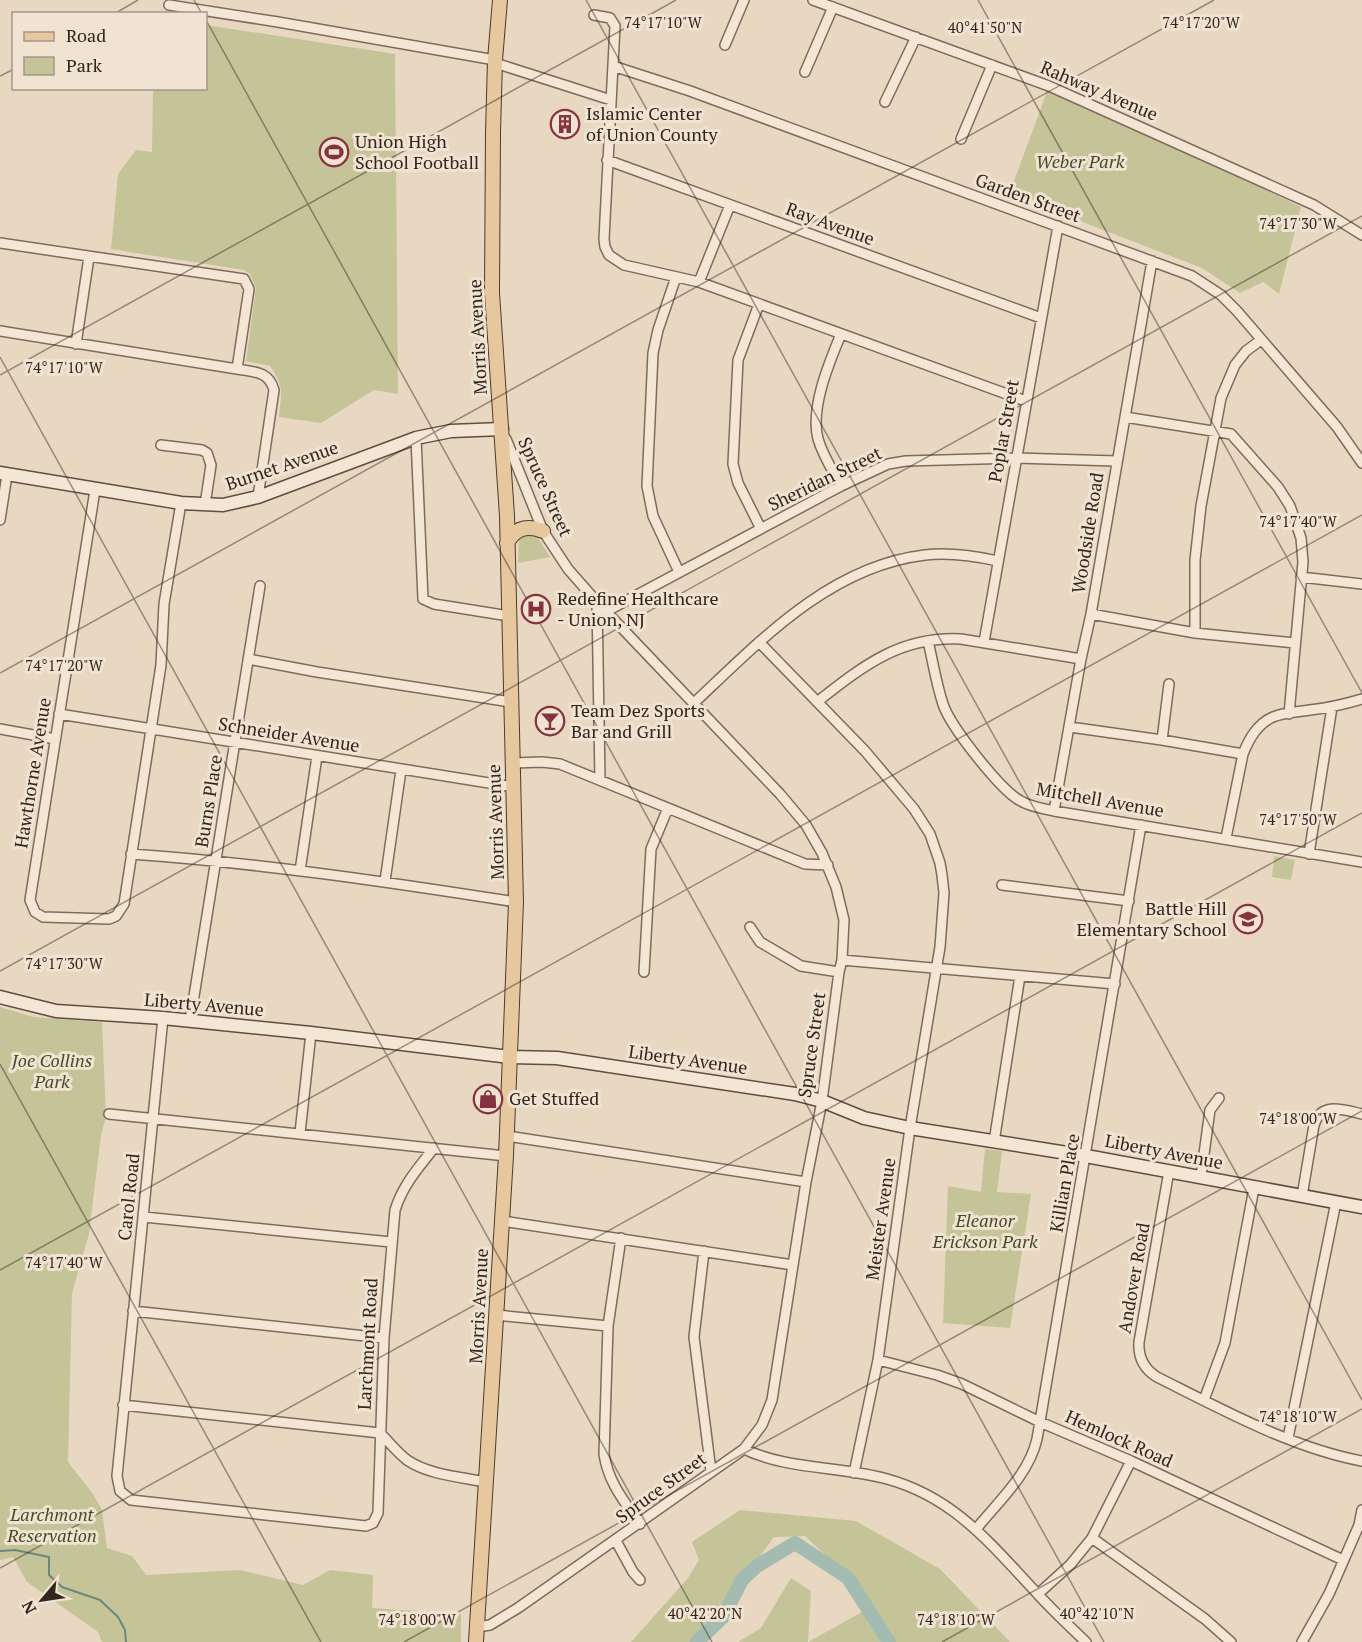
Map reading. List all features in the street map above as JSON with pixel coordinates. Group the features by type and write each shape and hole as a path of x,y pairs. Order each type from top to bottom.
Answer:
{"main road":[{"name":"Morris Avenue","path":"476,1642 506,1156 516,902 507,543 502,429 492,300 492,169 495,61 500,0"},
{"path":"507,543 520,529 529,527 543,531"}],"street":[{"path":"725,45 744,0"},
{"name":"Rahway Avenue","path":"813,0 1049,86 1314,205 1362,235"},
{"path":"169,5 349,34 495,61 611,100"},
{"path":"805,72 833,7"},
{"path":"594,15 610,18 615,26 605,248 615,260 624,265 699,282 1026,401"},
{"path":"885,102 916,37"},
{"path":"961,139 992,65"},
{"name":"Garden Street","path":"613,66 690,91 1178,270 1206,284 1237,311 1337,427 1362,463"},
{"name":"Ray Avenue","path":"608,160 1041,318"},
{"path":"699,282 730,205"},
{"name":"Poplar Street","path":"984,642 1058,226"},
{"path":"0,243 241,278 249,289 237,369"},
{"path":"76,344 89,257"},
{"name":"Woodside Road","path":"1054,811 1091,614 1152,261"},
{"path":"676,277 658,330 653,353 647,486 653,516 680,572"},
{"path":"759,304 738,360 733,464 738,483 761,529"},
{"path":"0,331 262,373 271,380 274,390 258,497"},
{"path":"841,334 824,378 818,422 818,438 841,486"},
{"path":"1195,633 1195,560 1201,506 1221,398 1232,370 1246,351 1261,340"},
{"path":"1125,417 1231,434 1278,487 1287,501 1296,518 1303,562 1290,714"},
{"name":"Burnet Avenue","path":"4,474 181,503 223,505 258,497 416,438 451,431 502,429"},
{"name":"Spruce Street","path":"477,1627 490,1625 518,1608 640,1524 744,1449 762,1425 772,1400 806,1182 822,1101 842,960 844,920 828,866 806,825 780,794 568,569 543,531 502,429"},
{"path":"416,438 423,599 434,604 509,616"},
{"path":"161,445 202,450 209,455 211,465 205,505"},
{"name":"Sheridan Street","path":"607,611 841,486 888,464 906,461 1016,458 1116,461"},
{"path":"0,520 4,474"},
{"name":"Hawthorne Avenue","path":"95,490 31,892 32,909 43,917 102,920 116,916 124,904 131,854"},
{"path":"181,503 164,604 161,665 131,854 217,860 385,881 516,902"},
{"path":"694,703 798,609 861,573 896,560 926,555 949,554 998,561"},
{"path":"1301,577 1362,584"},
{"name":"Burns Place","path":"190,1021 260,586"},
{"path":"597,602 600,780"},
{"path":"1091,614 1195,633 1295,643"},
{"path":"817,702 872,661 906,645 928,641 943,639 984,642 1081,659"},
{"name":"Mitchell Avenue","path":"928,641 943,704 951,722 1007,791 1020,801 1054,811 1362,862"},
{"name":"Meister Avenue","path":"759,642 865,751 914,809 930,834 940,863 944,884 940,947 910,1128 878,1360 854,1473"},
{"path":"248,659 316,672 511,702"},
{"path":"1162,740 1169,684"},
{"path":"1226,838 1243,754 1250,738 1258,728 1272,717 1332,707 1362,699"},
{"path":"1310,854 1332,707"},
{"name":"Schneider Avenue","path":"59,714 513,787"},
{"path":"1070,727 1243,754"},
{"path":"0,729 56,739"},
{"path":"300,871 317,756"},
{"path":"513,764 542,762 560,764 805,864 828,866"},
{"path":"385,881 401,770"},
{"path":"644,972 651,849 668,808"},
{"name":"Killian Place","path":"976,1528 1030,1461 1040,1422 1141,825"},
{"path":"1002,885 1129,901"},
{"path":"750,927 760,942 801,966 839,972"},
{"path":"842,960 1115,984"},
{"path":"993,1142 1020,976"},
{"name":"Liberty Avenue","path":"0,997 56,1011 163,1018 510,1057 557,1058 795,1094 822,1101 864,1118 910,1128 1202,1176 1254,1188 1362,1207"},
{"name":"Carol Road","path":"163,1018 123,1406 118,1487 125,1496 139,1501 366,1526 374,1523 377,1518 380,1432"},
{"path":"300,1133 311,1033"},
{"path":"1202,1176 1210,1110 1219,1098"},
{"path":"1302,1196 1314,1125 1318,1115 1332,1108 1362,1114"},
{"path":"110,1114 506,1156"},
{"path":"507,1136 806,1182"},
{"name":"Larchmont Road","path":"434,1148 410,1178 396,1210 391,1242 384,1338 380,1432 410,1462 425,1468 486,1482"},
{"name":"Andover Road","path":"1169,1171 1139,1352 1143,1364 1152,1374 1288,1438 1324,1453 1362,1461"},
{"path":"1204,1400 1225,1342 1254,1188"},
{"path":"1288,1438 1336,1202"},
{"path":"144,1217 391,1242"},
{"path":"502,1221 793,1265"},
{"path":"621,1238 608,1326 604,1454 606,1470 613,1485 640,1524"},
{"path":"704,1251 694,1337 711,1471"},
{"path":"133,1311 384,1338"},
{"path":"496,1315 608,1326"},
{"name":"Hemlock Road","path":"878,1360 954,1381 1343,1560"},
{"path":"123,1406 380,1432"},
{"path":"744,1449 774,1460 888,1479 920,1491 950,1508 976,1528 1086,1642"},
{"path":"1038,1594 1070,1565 1092,1538 1131,1461"},
{"path":"1302,1642 1329,1594 1359,1525 1362,1510"},
{"path":"1092,1538 1205,1619 1231,1642"},
{"path":"616,1541 640,1580"}],"green space":[{"path":"207,25 395,54 398,394 374,390 321,423 279,417 281,390 275,373 270,366 246,361 256,288 250,274 244,270 111,249 118,174 136,150 152,152 153,90 207,90"},
{"name":"Weber Park","path":"1049,86 1301,207 1279,294 1263,282 1240,293 1202,268 1072,218 1011,189"},
{"path":"534,531 550,557 518,563 519,537"},
{"path":"1274,856 1295,860 1291,880 1272,877"},
{"name":"Larchmont Reservation","path":"0,1007 33,1017 102,1022 106,1117 101,1135 89,1234 72,1293 68,1462 93,1494 102,1510 107,1548 132,1556 146,1575 240,1570 303,1585 330,1570 373,1575 372,1608 461,1614 461,1642 102,1642 98,1632 27,1582 13,1557 0,1560"},
{"name":"Eleanor Erickson Park","path":"985,1149 1002,1151 997,1192 1031,1194 1010,1328 943,1323 948,1186 981,1192"},
{"path":"740,1510 856,1521 940,1569 1010,1642 808,1642 862,1612 823,1553 805,1536 774,1537 700,1638 694,1642 631,1642 688,1578 699,1560 692,1542"},
{"path":"791,1578 811,1591 808,1642 738,1642 761,1628"}],"waterway":[{"path":"697,1642 723,1617 742,1580 757,1566 795,1543 848,1578 889,1642"},
{"path":"0,1551 15,1550 49,1557 49,1575 62,1587 100,1600 118,1617 125,1630 126,1642"}],"place":[{"name":"Islamic Center of Union County","path":"565,124"},
{"name":"Union High School Football","path":"334,152"},
{"name":"Redefine Healthcare - Union, NJ","path":"536,609"},
{"name":"Team Dez Sports Bar and Grill","path":"550,721"},
{"name":"Battle Hill Elementary School","path":"1248,919"},
{"name":"Get Stuffed","path":"488,1099"}],"park label":[{"name":"Joe Collins Park","path":"52,1071"}]}
